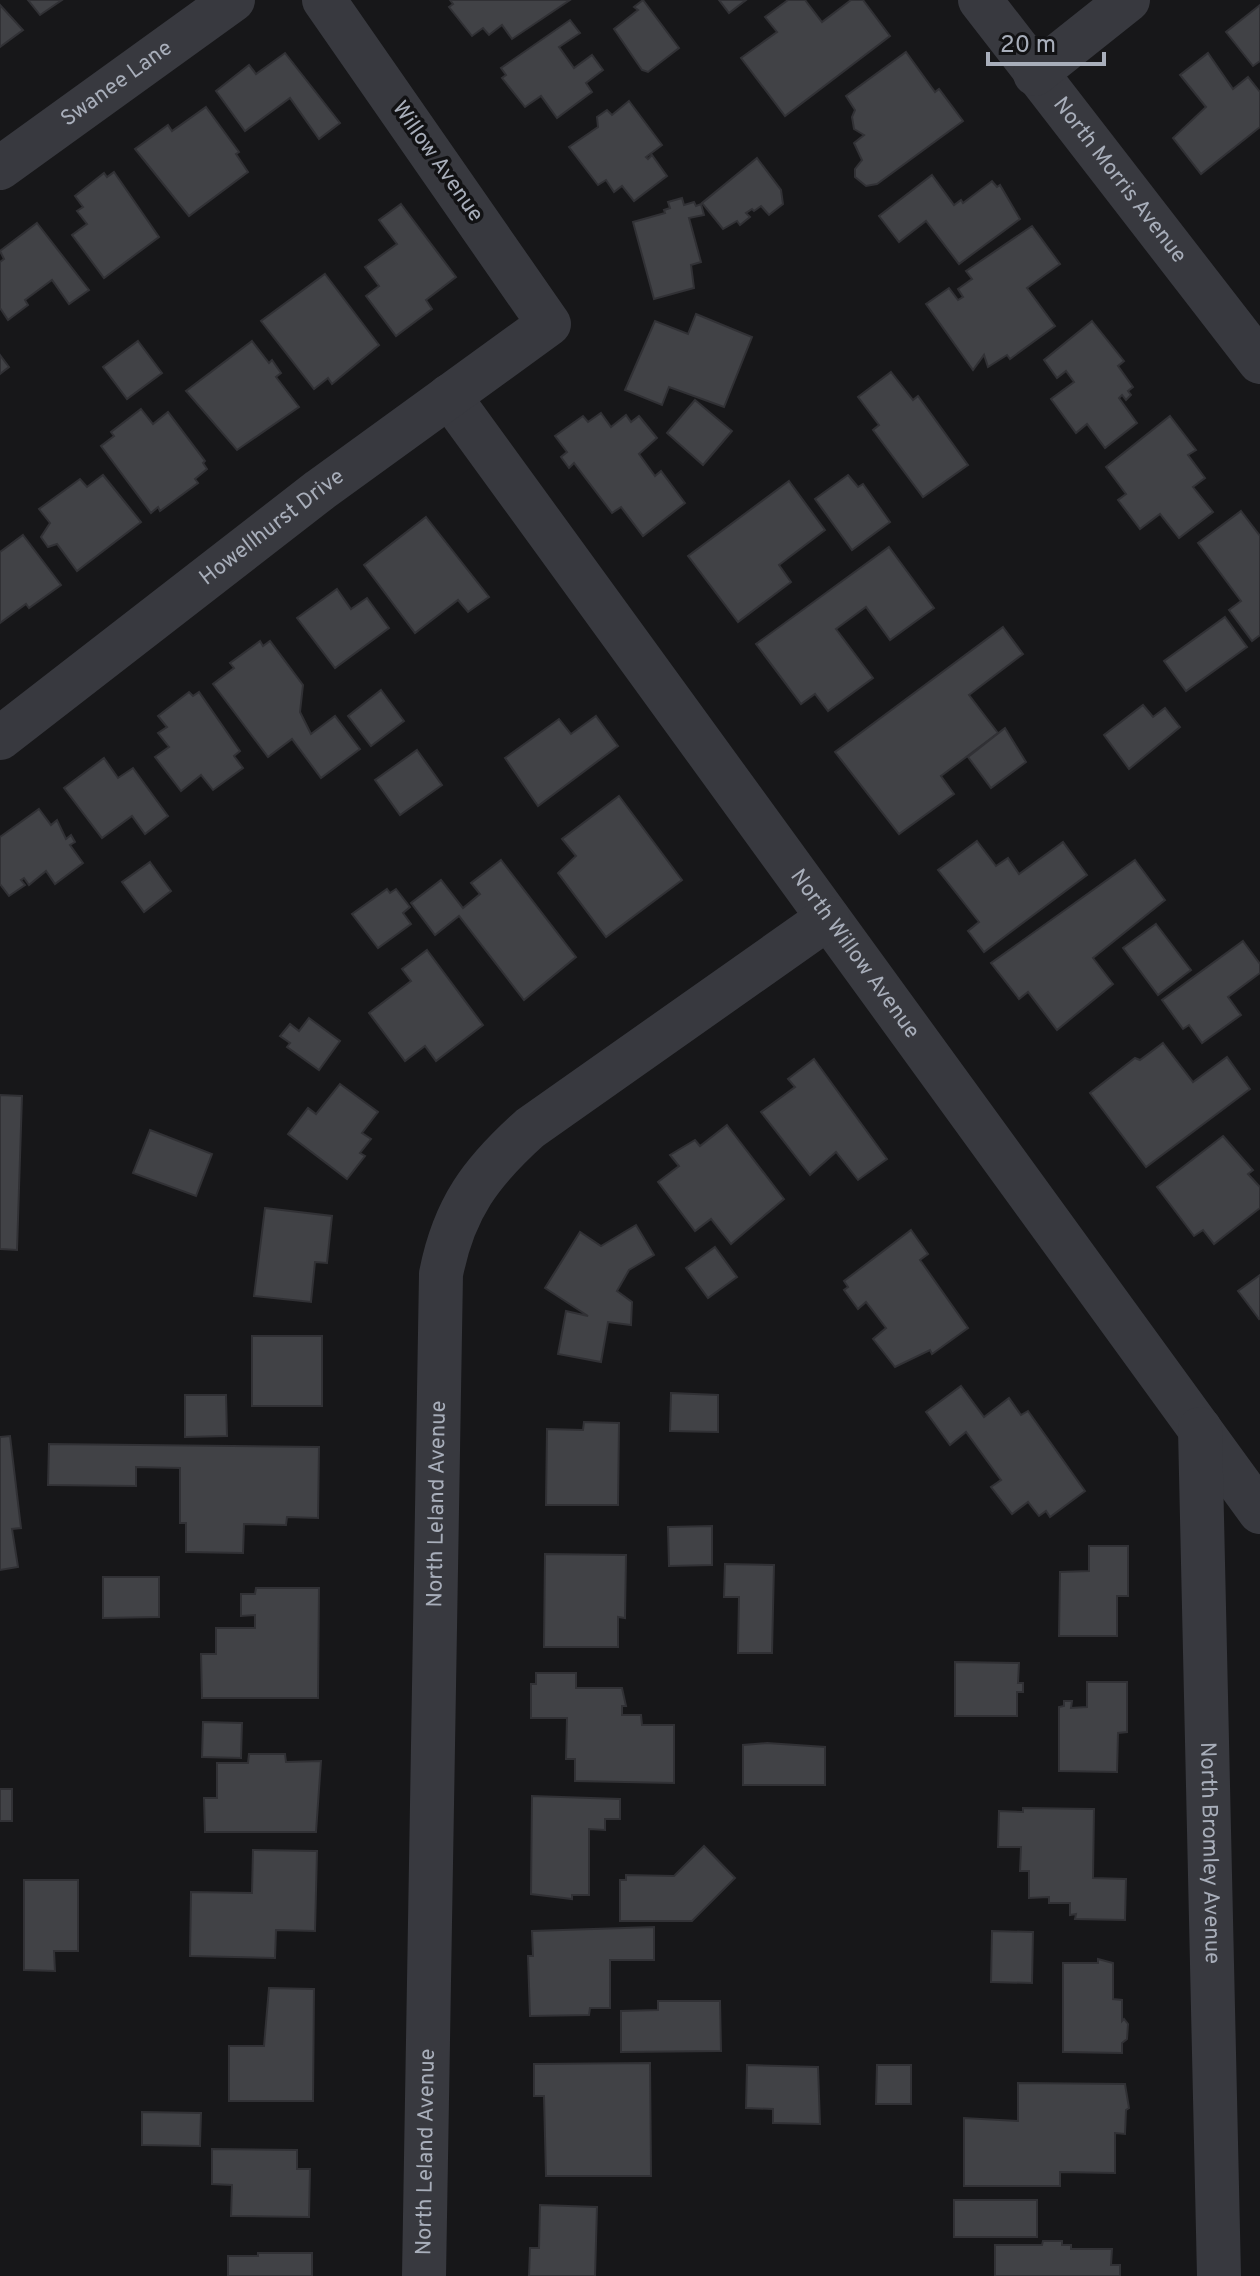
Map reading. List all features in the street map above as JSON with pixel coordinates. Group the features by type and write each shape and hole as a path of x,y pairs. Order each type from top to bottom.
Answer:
{"street":[{"name":"Swanee Lane","path":"0,168 233,0"},
{"name":"Willow Avenue","path":"324,0 549,324"},
{"name":"North Morris Avenue","path":"980,0 1260,362"},
{"path":"1035,74 1128,0"},
{"name":"Howellhurst Drive","path":"0,738 320,490 549,324"},
{"name":"North Willow Avenue","path":"449,396 1260,1512"},
{"name":"North Leland Avenue","path":"424,2276 441,1274 449,1235 468,1195 496,1158 530,1128 828,918"},
{"name":"North Bromley Avenue","path":"1200,1429 1219,2276"}],"building":[{"path":"28,0 62,0 40,15"},
{"path":"450,0 570,0 512,39 502,25 489,35 483,28 472,36 449,7 453,4"},
{"path":"643,0 679,48 648,72 642,70 614,29 638,10 634,7"},
{"path":"719,0 746,0 729,13"},
{"path":"788,0 805,0 822,22 851,0 863,0 890,36 785,116 741,58 777,32 765,17"},
{"path":"0,5 23,30 0,47"},
{"path":"1260,5 1260,61 1253,66 1226,32"},
{"path":"570,20 580,33 559,47 574,68 592,55 603,70 586,83 592,92 557,118 541,96 525,107 502,78 506,75 501,68"},
{"path":"906,52 935,92 939,89 963,121 877,184 866,186 855,177 855,169 862,160 854,143 864,135 854,129 852,117 855,110 846,96"},
{"path":"285,53 340,123 319,139 290,98 245,131 216,91 249,65 256,74"},
{"path":"1208,53 1233,89 1248,77 1260,92 1260,127 1201,174 1173,138 1206,107 1180,75"},
{"path":"629,101 662,145 646,157 648,159 652,155 667,176 634,201 622,186 614,192 606,180 598,185 569,147 598,127 597,117 607,110 612,115"},
{"path":"206,107 239,152 236,154 248,172 189,216 135,149 168,125 172,131"},
{"path":"757,158 781,190 783,204 769,215 761,206 754,211 752,209 746,213 750,217 740,225 737,221 723,229 702,203"},
{"path":"114,172 159,237 104,278 72,235 87,224 77,211 83,207 75,196 104,173 107,177"},
{"path":"932,175 954,205 961,200 963,203 992,181 997,187 1000,185 1020,219 959,264 926,221 899,242 879,216"},
{"path":"682,198 684,205 694,202 696,206 701,204 704,215 689,218 701,262 691,265 694,288 654,299 633,222 665,213 664,210 670,208 668,202"},
{"path":"401,204 456,277 426,300 432,309 396,336 366,296 379,286 365,267 397,244 379,220"},
{"path":"37,223 89,290 69,304 52,280 25,300 28,305 8,320 0,308 0,262 4,259 0,251"},
{"path":"1032,226 1060,264 1027,288 1055,326 1010,359 1007,355 988,367 984,355 973,370 926,304 949,288 958,300 963,297 958,289 972,279 966,271"},
{"path":"325,274 379,345 332,384 328,378 314,389 261,321"},
{"path":"696,314 752,337 724,407 669,387 662,405 625,390 655,321 688,334"},
{"path":"1092,321 1124,361 1118,366 1133,387 1128,391 1131,395 1126,400 1122,395 1119,398 1137,423 1105,448 1087,424 1076,433 1051,399 1074,382 1066,371 1057,378 1044,360"},
{"path":"138,341 162,373 127,399 103,367"},
{"path":"252,341 269,363 272,360 281,373 276,377 299,407 237,450 186,391"},
{"path":"0,355 9,367 0,374"},
{"path":"891,372 913,400 918,396 968,465 923,497 873,430 879,425 858,397"},
{"path":"695,400 732,431 703,465 667,433"},
{"path":"141,409 153,424 168,412 205,461 203,463 207,469 195,479 198,483 160,511 158,507 151,513 101,446 114,436 111,432"},
{"path":"601,413 611,427 626,415 631,422 639,416 657,438 639,454 655,476 661,471 685,503 643,536 621,507 612,513 574,463 569,468 561,457 567,452 555,436 583,416 588,422"},
{"path":"1170,416 1196,450 1188,455 1205,478 1193,487 1213,512 1179,538 1160,514 1140,529 1118,500 1126,494 1106,467"},
{"path":"103,475 141,522 77,571 57,544 48,547 41,537 50,523 39,509 80,479 87,487"},
{"path":"848,475 858,487 863,484 890,522 852,550 815,499"},
{"path":"789,481 825,530 779,565 791,582 738,622 688,556"},
{"path":"1241,511 1260,536 1260,635 1252,641 1229,610 1241,601 1198,543"},
{"path":"426,517 489,597 468,612 458,600 415,633 364,565"},
{"path":"23,535 61,585 29,608 26,604 0,623 0,552"},
{"path":"889,547 934,608 890,640 866,607 836,629 873,678 828,711 815,694 801,704 756,644"},
{"path":"337,589 351,609 367,598 389,628 335,668 297,618"},
{"path":"1225,617 1247,647 1186,691 1164,661"},
{"path":"1003,627 1023,654 969,695 998,733 941,776 954,794 899,834 835,752"},
{"path":"260,641 263,646 270,641 303,685 300,712 311,734 335,716 360,749 321,778 292,739 268,757 213,684 234,668 230,663"},
{"path":"381,690 404,721 371,746 348,716"},
{"path":"189,692 193,696 199,692 240,751 234,756 243,768 213,790 201,775 181,791 155,757 169,747 158,733 167,727 158,716"},
{"path":"1143,705 1153,717 1165,708 1180,727 1129,769 1104,735"},
{"path":"596,716 618,746 538,806 505,758 559,719 571,734"},
{"path":"1005,728 1026,762 991,788 968,757"},
{"path":"417,750 442,785 400,815 375,780"},
{"path":"104,758 118,778 133,768 168,816 145,834 132,816 102,838 64,788"},
{"path":"619,796 682,880 606,937 558,873 576,856 562,839"},
{"path":"39,809 51,825 57,820 66,839 71,835 75,842 70,845 83,863 55,884 46,871 29,885 24,878 21,880 25,885 9,896 0,884 0,837"},
{"path":"977,841 996,866 1008,858 1019,874 1063,842 1087,875 984,952 968,931 979,922 938,870"},
{"path":"501,860 576,957 524,1000 459,916 435,935 411,903 441,880 463,908 480,894 471,883"},
{"path":"1135,860 1165,900 1093,958 1113,984 1057,1030 1028,992 1019,999 991,963"},
{"path":"150,862 171,891 144,912 122,882"},
{"path":"387,889 390,893 396,889 410,907 403,913 411,924 378,948 352,914"},
{"path":"1156,924 1191,970 1158,995 1123,948"},
{"path":"1243,941 1260,964 1260,973 1228,997 1241,1015 1202,1043 1189,1025 1183,1029 1162,1000"},
{"path":"427,950 483,1025 436,1061 425,1046 405,1061 369,1013 411,981 402,969"},
{"path":"309,1018 340,1041 319,1070 287,1047 290,1043 280,1036 290,1024 299,1031"},
{"path":"1163,1043 1193,1082 1227,1057 1250,1089 1146,1167 1090,1093 1135,1058 1140,1060"},
{"path":"814,1059 887,1159 858,1180 836,1152 810,1175 761,1112 795,1087 788,1079"},
{"path":"340,1084 378,1112 362,1133 371,1139 360,1153 365,1156 347,1179 288,1134 308,1108 316,1114"},
{"path":"0,1095 22,1096 17,1250 0,1249"},
{"path":"727,1125 784,1199 731,1244 711,1219 695,1231 658,1182 679,1166 670,1155 695,1140 700,1146"},
{"path":"150,1130 212,1154 196,1196 133,1173"},
{"path":"1223,1136 1253,1170 1248,1174 1260,1187 1260,1208 1214,1244 1203,1230 1194,1236 1157,1187"},
{"path":"265,1208 332,1216 327,1263 315,1262 311,1302 254,1296"},
{"path":"636,1225 654,1255 629,1270 617,1291 632,1302 631,1325 608,1322 601,1362 558,1354 566,1311 588,1316 545,1288 580,1232 601,1246"},
{"path":"911,1230 928,1254 920,1260 968,1328 932,1354 930,1350 895,1367 873,1339 886,1328 866,1302 858,1309 844,1290 848,1287 844,1281"},
{"path":"715,1247 737,1277 708,1298 686,1268"},
{"path":"1260,1275 1260,1318 1259,1319 1238,1291"},
{"path":"252,1336 322,1336 322,1406 252,1406"},
{"path":"961,1386 984,1417 1009,1398 1021,1415 1028,1411 1085,1491 1050,1517 1046,1511 1039,1516 1028,1502 1012,1514 991,1487 1001,1480 966,1432 950,1445 926,1412"},
{"path":"671,1393 718,1395 718,1432 670,1431"},
{"path":"185,1395 226,1395 227,1436 185,1437"},
{"path":"584,1422 619,1423 618,1505 546,1505 547,1429 583,1430"},
{"path":"10,1436 21,1528 12,1529 18,1567 0,1570 0,1437"},
{"path":"49,1444 319,1447 318,1518 287,1517 286,1525 244,1524 243,1553 186,1552 186,1523 180,1523 180,1468 136,1467 136,1486 48,1485"},
{"path":"712,1526 712,1565 669,1566 668,1527"},
{"path":"1089,1546 1128,1546 1128,1596 1117,1596 1117,1636 1059,1636 1060,1572 1089,1571"},
{"path":"545,1554 626,1555 625,1618 618,1617 618,1647 544,1647"},
{"path":"725,1564 774,1565 772,1653 738,1653 739,1597 724,1597"},
{"path":"103,1577 159,1577 159,1617 103,1618"},
{"path":"256,1588 319,1588 318,1698 202,1698 201,1654 216,1654 216,1628 255,1628 255,1615 241,1616 241,1594 255,1594"},
{"path":"955,1662 1019,1663 1018,1683 1023,1683 1023,1692 1017,1692 1017,1716 955,1716"},
{"path":"536,1673 576,1673 576,1688 622,1688 626,1706 622,1706 622,1715 641,1715 642,1725 674,1725 674,1783 575,1781 575,1759 566,1759 567,1718 531,1718 531,1684 536,1684"},
{"path":"1087,1682 1127,1682 1127,1732 1118,1733 1117,1772 1059,1771 1059,1707 1064,1706 1064,1701 1072,1701 1071,1708 1087,1707"},
{"path":"203,1722 242,1723 241,1758 202,1757"},
{"path":"767,1743 825,1747 825,1785 743,1785 743,1745"},
{"path":"249,1754 285,1754 286,1762 321,1761 316,1832 205,1832 204,1798 217,1798 217,1763 248,1763"},
{"path":"0,1789 12,1789 12,1821 0,1821"},
{"path":"532,1796 620,1799 620,1819 605,1819 605,1830 589,1829 589,1895 572,1895 572,1899 531,1894"},
{"path":"1023,1808 1094,1809 1093,1878 1126,1879 1125,1920 1075,1919 1076,1914 1070,1915 1070,1903 1049,1903 1049,1897 1029,1898 1029,1871 1020,1871 1021,1847 998,1847 999,1811 1023,1812"},
{"path":"704,1846 735,1878 692,1921 620,1921 620,1880 626,1880 626,1875 674,1876"},
{"path":"253,1850 317,1851 315,1931 276,1930 275,1958 190,1956 191,1892 252,1893"},
{"path":"24,1880 78,1880 78,1951 54,1951 55,1971 24,1970"},
{"path":"654,1927 654,1960 610,1960 610,2008 590,2008 589,2015 530,2016 528,1956 533,1956 532,1931"},
{"path":"992,1931 1033,1932 1032,1983 991,1982"},
{"path":"1098,1959 1113,1963 1113,1999 1122,2000 1122,2021 1124,2019 1128,2024 1122,2053 1063,2052 1063,1963 1098,1963"},
{"path":"269,1988 314,1989 313,2101 229,2101 229,2046 264,2046"},
{"path":"658,2001 720,2001 721,2051 621,2052 621,2011 658,2010"},
{"path":"650,2063 651,2176 546,2176 544,2096 534,2096 534,2064"},
{"path":"747,2065 818,2067 820,2124 773,2123 773,2109 746,2108"},
{"path":"877,2065 911,2065 911,2104 876,2104"},
{"path":"1018,2083 1125,2084 1129,2108 1126,2110 1125,2134 1115,2133 1115,2173 1060,2172 1060,2186 964,2186 964,2118 1018,2121"},
{"path":"142,2112 201,2113 200,2146 142,2145"},
{"path":"212,2149 297,2150 297,2169 310,2169 309,2217 231,2216 232,2185 212,2184"},
{"path":"954,2200 1037,2200 1037,2237 954,2237"},
{"path":"540,2205 597,2207 595,2276 529,2276 530,2248 539,2248"},
{"path":"1043,2241 1062,2241 1062,2245 1071,2245 1071,2249 1112,2249 1111,2265 1120,2265 1120,2276 995,2276 995,2245 1042,2245"},
{"path":"258,2253 312,2253 312,2276 228,2276 228,2256 258,2256"}]}
